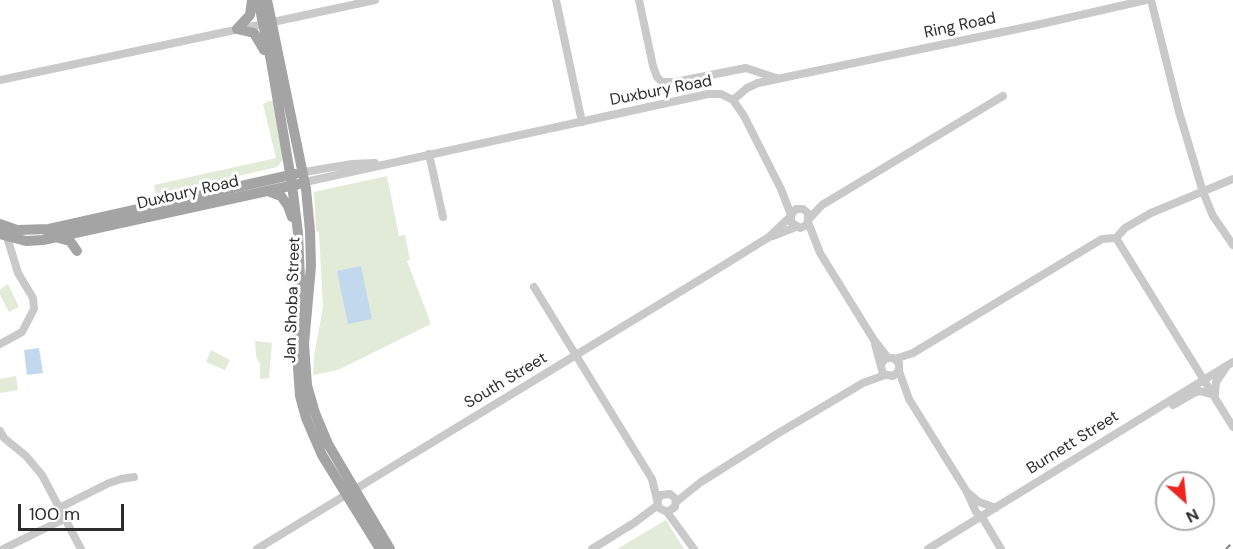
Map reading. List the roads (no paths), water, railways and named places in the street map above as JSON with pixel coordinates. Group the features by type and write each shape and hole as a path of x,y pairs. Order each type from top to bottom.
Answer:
{"main road":[{"path":"252,0 250,15 237,29 254,33 271,63"},
{"name":"Jan Shoba Street","path":"258,0 268,23"},
{"name":"Jan Shoba Street","path":"265,0 268,23 305,177 311,266 304,344 307,385 312,406 323,433 380,549"},
{"path":"268,23 271,63"},
{"name":"Jan Shoba Street","path":"271,63 298,233 300,279 296,340 300,396 315,442 390,549"},
{"name":"Duxbury Road","path":"0,224 17,230 39,231 305,177"},
{"name":"Duxbury Road","path":"4,236 26,241 80,233 267,190 291,180"},
{"path":"267,190 277,194 285,201 298,233"},
{"path":"39,231 71,229 80,233 93,222 112,215"},
{"path":"57,237 70,241 77,251"}],"street":[{"path":"0,80 375,0"},
{"path":"556,0 582,122"},
{"path":"639,0 653,66 657,77 662,82 675,82 746,68 779,79"},
{"name":"Ring Road","path":"733,100 752,85 1148,0 1203,192 1213,216 1233,245"},
{"name":"Duxbury Road","path":"305,177 352,164 382,164 708,94 721,94 733,100"},
{"path":"798,227 809,220 822,205 1003,96"},
{"path":"733,100 744,116 781,189 791,222 820,253 874,340 887,367 1001,549"},
{"path":"429,153 443,217"},
{"path":"592,549 661,507 676,504 701,482 777,434 1102,239 1116,238 1125,228 1151,213 1233,179"},
{"path":"781,189 808,213 820,253"},
{"path":"790,216 801,209 822,205"},
{"name":"South Street","path":"769,237 790,216"},
{"name":"South Street","path":"257,549 769,237 798,227"},
{"path":"0,344 26,327 34,309 33,298 18,273 4,236"},
{"path":"1116,238 1233,427"},
{"path":"534,287 651,479 661,507 688,538"},
{"path":"899,369 913,353"},
{"path":"1215,396 1216,382 1231,363"},
{"name":"Burnett Street","path":"928,549 1231,363"},
{"path":"887,367 899,369"},
{"path":"899,369 909,399"},
{"path":"1136,421 1150,417 1200,391 1215,396"},
{"path":"0,431 33,464 46,483 81,549"},
{"path":"59,508 109,483 134,477"},
{"path":"651,479 674,497 694,549"},
{"path":"661,507 661,495 701,482"},
{"path":"967,492 979,501 996,508"},
{"path":"3,549 64,519"}],"water":[{"path":"361,266 372,319 348,324 337,271"},
{"path":"39,348 43,373 27,375 24,350"}],"railway":[{"path":"1226,549 1233,542"}]}
